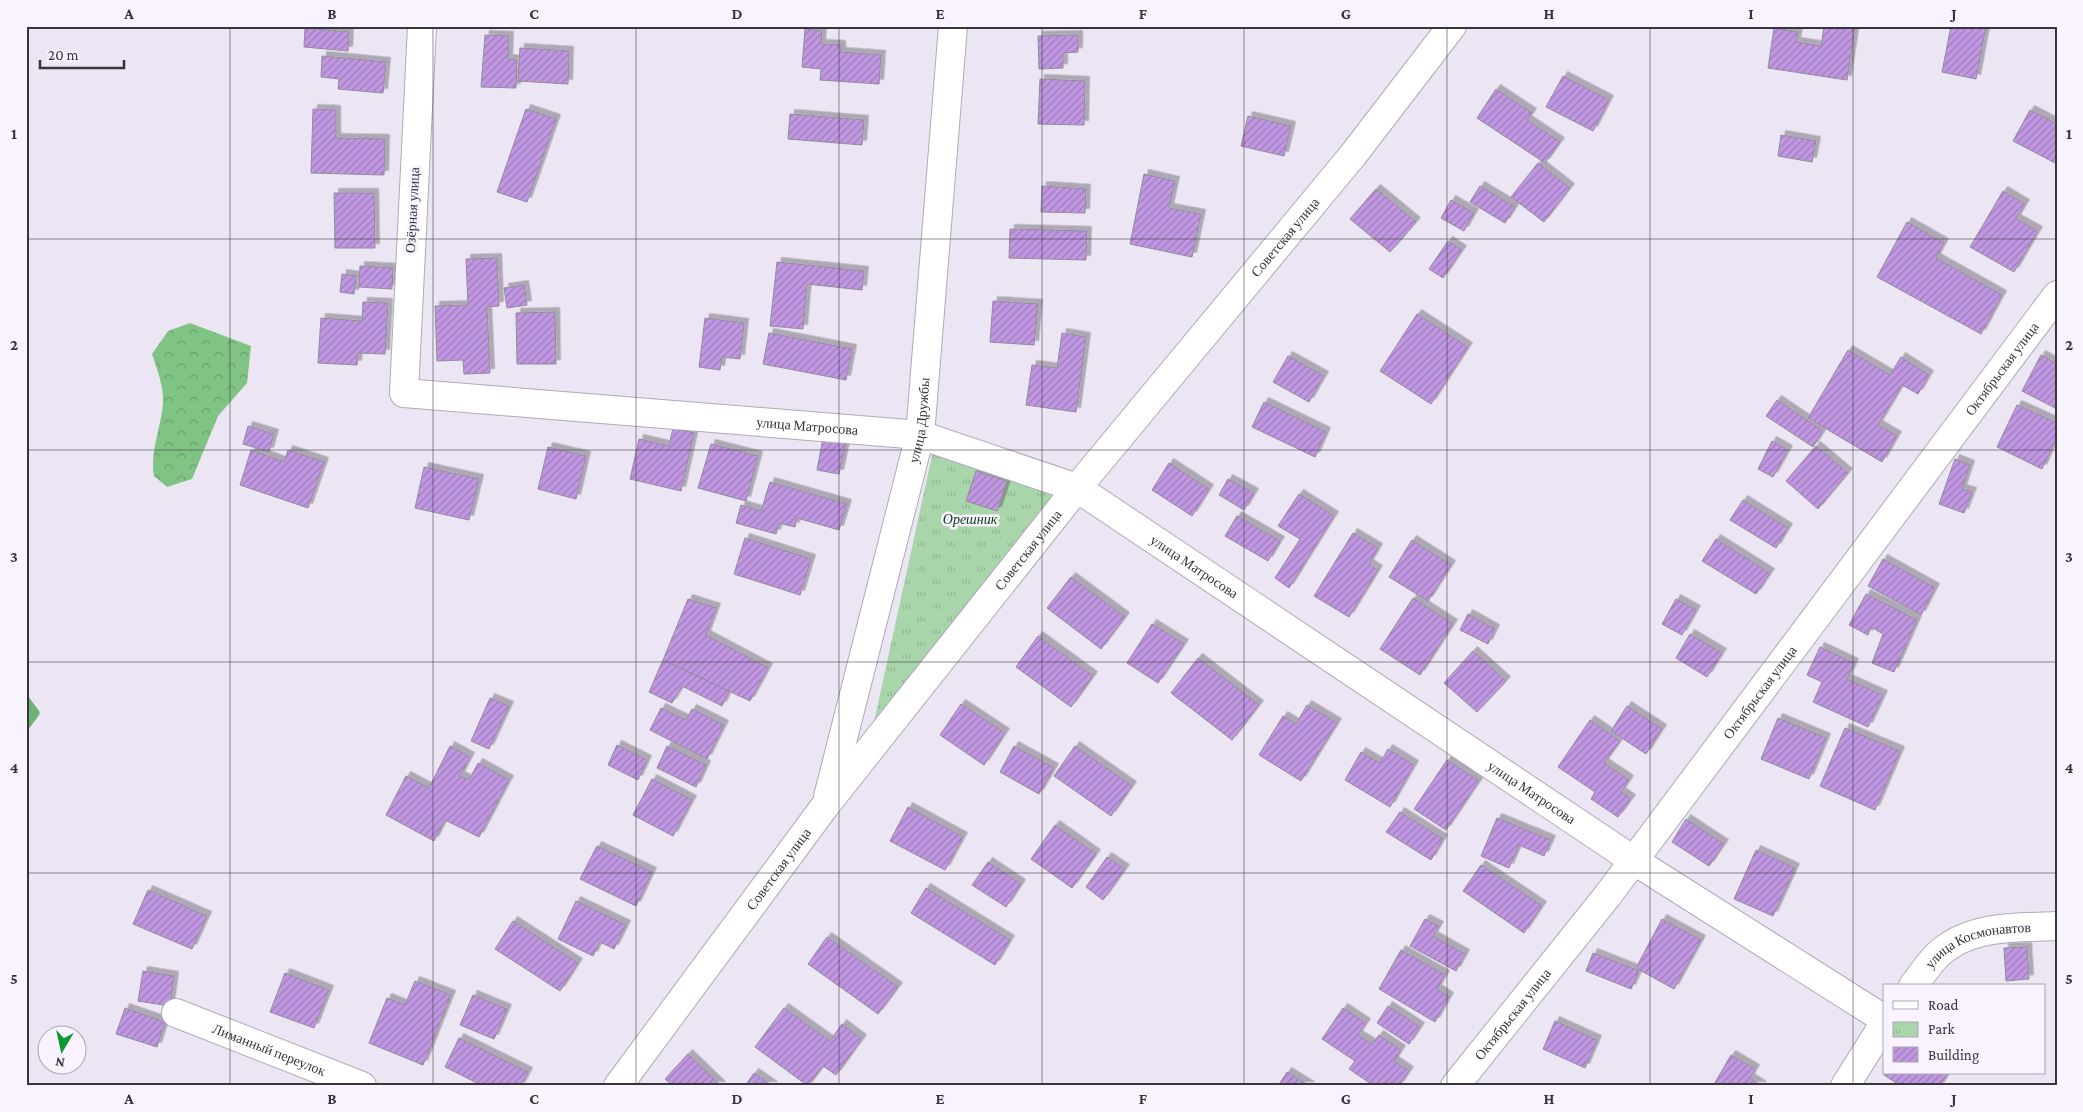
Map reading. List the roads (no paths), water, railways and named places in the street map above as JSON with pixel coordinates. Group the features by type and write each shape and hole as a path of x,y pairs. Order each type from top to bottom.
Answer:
{"street":[{"name":"Озёрная улица","path":"404,393 422,26"},
{"name":"улица Дружбы","path":"825,806 920,435 953,26"},
{"name":"Советская улица","path":"618,1086 825,806 1077,488 1353,155 1452,26"},
{"name":"Октябрьская улица","path":"1455,1086 1608,895 1632,860 2057,295"},
{"name":"улица Матросова","path":"404,393 920,435 1077,488 1632,860 1883,1018"},
{"name":"улица Космонавтов","path":"1915,984 1947,946 1967,935 2001,929 2057,926"},
{"name":"Лиманный переулок","path":"176,1013 362,1086"},
{"path":"1845,1086 1883,1026"}],"waterway":[{"path":"26,701 35,713 26,725"}],"park label":[{"name":"Орешник","path":"970,519"}]}
